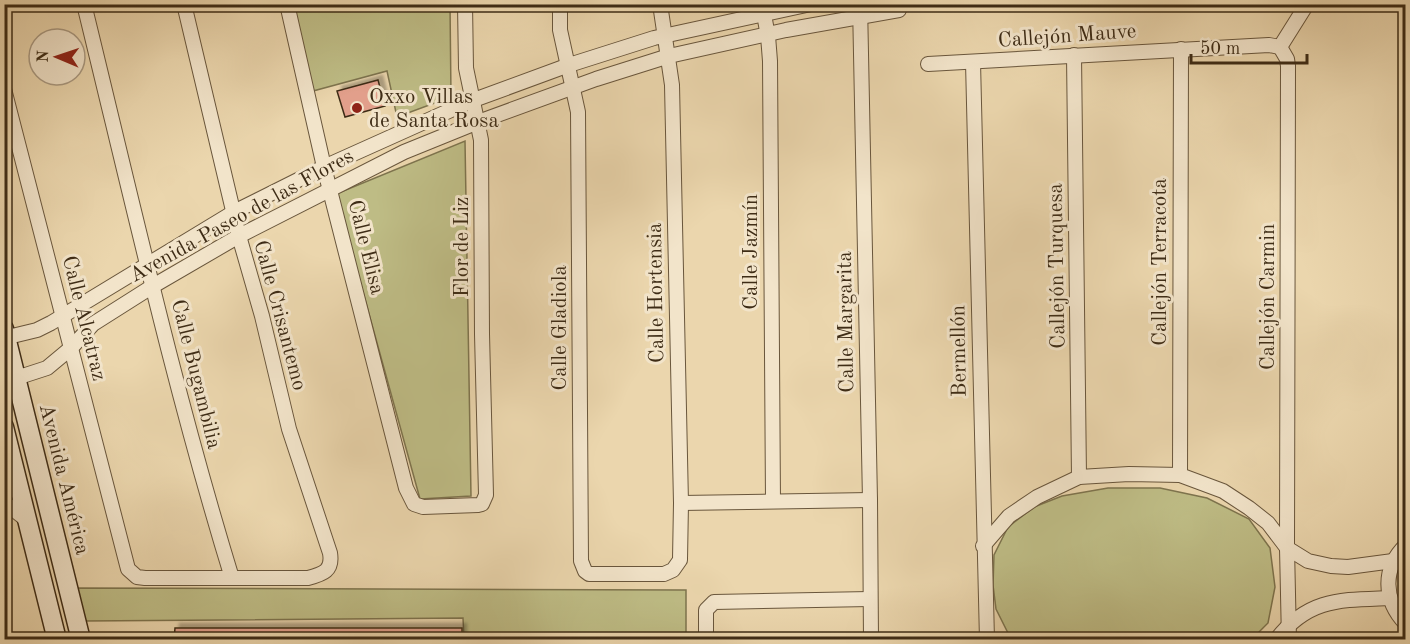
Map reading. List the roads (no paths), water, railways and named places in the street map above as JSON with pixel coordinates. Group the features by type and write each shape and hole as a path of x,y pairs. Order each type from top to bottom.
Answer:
{"main road":[{"name":"Avenida América","path":"5,335 10,380 81,639"},
{"path":"4,427 56,635 69,631 74,627 76,620"}],"street":[{"name":"Calle Bugambilia","path":"84,4 202,482 231,578"},
{"name":"Calle Crisantemo","path":"184,4 239,236 262,316 289,429 330,553 331,564 330,569 324,573 308,578 231,578"},
{"name":"Calle Elisa","path":"286,4 324,166 410,499"},
{"name":"Flor de Liz","path":"410,499 414,504 423,507 478,505 485,499 486,491 481,140 471,101 466,68 465,4"},
{"name":"Calle Gladiola","path":"560,4 560,30 578,111 581,561 585,571 589,574 664,574"},
{"name":"Calle Hortensia","path":"660,4 673,95 681,503 680,560 673,570 664,574"},
{"name":"Avenida Paseo de las Flores","path":"5,335 37,330 148,266 234,212 324,166 471,101 569,65 665,36 763,10 811,4"},
{"path":"1281,47 1307,4"},
{"name":"Calle Jazmín","path":"763,10 770,62 773,501"},
{"name":"Avenida Paseo de las Flores","path":"10,380 47,368 93,324 239,236 404,152 478,122 669,56 768,36 860,10"},
{"path":"860,10 899,10"},
{"name":"Calle Margarita","path":"860,10 871,639"},
{"name":"Callejón Mauve","path":"928,64 1181,49 1269,45 1281,47"},
{"name":"Callejón Carmin","path":"1281,47 1288,66 1287,548 1289,639"},
{"name":"Callejón Terracota","path":"1180,475 1181,49"},
{"name":"Callejón Turquesa","path":"1074,55 1079,477"},
{"name":"Bermellón","path":"973,62 983,546 989,636"},
{"name":"Calle Alcatraz","path":"4,89 128,569 133,574 145,578 231,578"},
{"path":"983,546 1009,516 1037,497 1079,477 1129,474 1180,475 1223,491 1249,508 1268,523 1287,548 1308,561 1348,567 1393,561"},
{"path":"681,503 870,500"},
{"path":"4,502 28,521"},
{"path":"1406,545 1393,561 1388,573 1387,586 1396,614 1406,624"},
{"path":"1276,639 1289,622 1324,604 1345,600 1389,598"},
{"path":"706,639 706,613 711,603 718,601 870,599"}],"place":[{"name":"Oxxo Villas de Santa Rosa","path":"357,108"}]}
